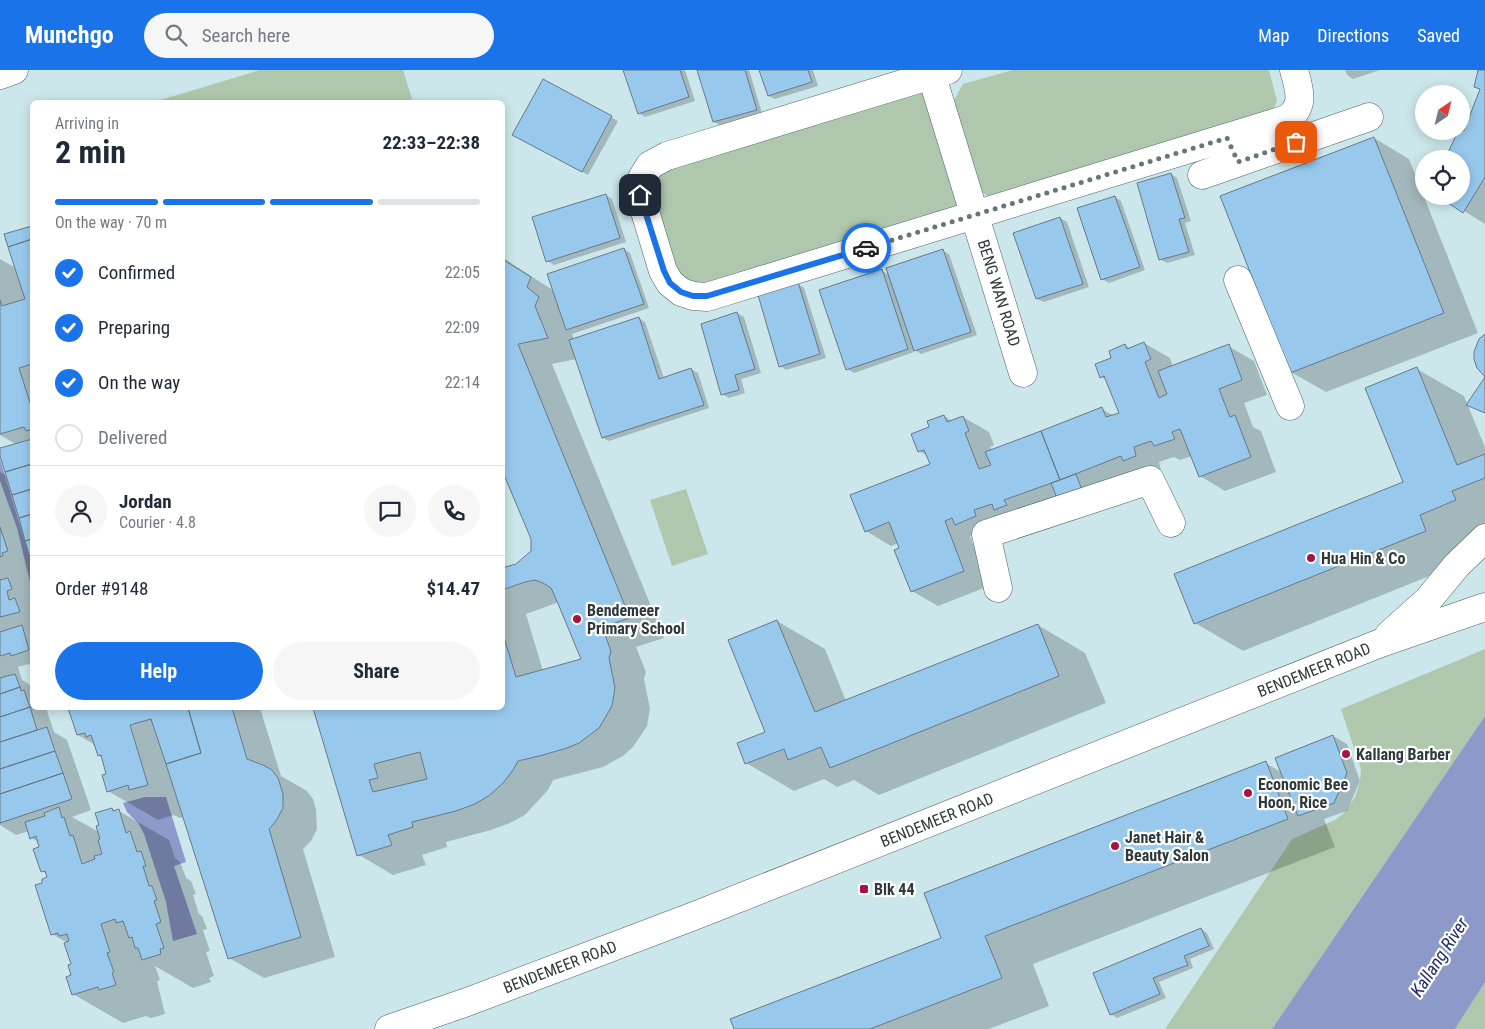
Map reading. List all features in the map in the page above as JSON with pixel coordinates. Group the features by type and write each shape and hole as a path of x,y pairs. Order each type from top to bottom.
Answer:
{"main road":[{"path":"0,75 14,70"},
{"path":"936,72 667,156 650,165 642,178 640,195 661,263 670,283 681,292 693,296 707,296 1287,119 1294,114 1300,96 1294,70"},
{"name":"BENG WAN ROAD","path":"936,72 974,215 1024,373"},
{"path":"1202,175 1369,117"},
{"path":"1227,138 1238,162"},
{"path":"1238,280 1290,406"},
{"path":"998,588 986,534 1150,480 1171,523"},
{"path":"1378,644 1428,600 1457,564 1485,538"},
{"name":"BENDEMEER ROAD","path":"389,1029 467,1002 694,916 1378,644 1485,608"}],"green space":[{"path":"260,70 403,70 412,100 161,100"},
{"path":"1013,70 1269,70 1277,101 1271,116 992,198 973,187 952,104 963,84"},
{"path":"925,90 962,210 712,289 680,285 651,202 652,185 661,172"},
{"path":"686,489 708,554 672,566 650,500"},
{"path":"1485,649 1485,716 1272,1029 1165,1029 1292,839 1335,820 1345,812 1355,797 1360,782 1361,769 1341,709"},
{"path":"1485,982 1485,1029 1455,1029"}],"water":[{"path":"0,459 30,558 30,582 17,528 0,481"},
{"name":"Kallang River","path":"1485,716 1485,982 1455,1029 1272,1029"},
{"path":"145,797 166,797 186,862 174,866 197,934 173,941 166,902 144,834 138,823 127,812 123,803"}],"building":[{"path":"623,70 680,70 689,97 638,114"},
{"path":"697,70 745,70 757,110 713,122"},
{"path":"759,70 808,70 812,82 768,96"},
{"path":"1478,70 1485,70 1485,177 1470,202 1470,150 1449,150 1454,140 1470,140 1470,115 1480,89 1474,87"},
{"path":"543,79 612,116 582,172 512,135"},
{"path":"1374,137 1444,313 1290,373 1220,196"},
{"path":"1171,173 1185,218 1179,219 1189,252 1159,260 1137,183"},
{"path":"606,194 620,238 546,262 532,217"},
{"path":"1115,196 1140,267 1101,280 1077,208"},
{"path":"1451,205 1468,205 1463,213"},
{"path":"1060,217 1083,284 1036,299 1013,233"},
{"path":"30,227 30,240 8,247 4,234"},
{"path":"30,240 30,365 19,368 30,403 30,430 26,431 24,427 0,434 0,300 2,306 25,299 8,247"},
{"path":"624,248 644,304 566,330 547,274"},
{"path":"943,249 971,332 914,351 886,268"},
{"path":"505,261 531,277 527,287 539,297 535,306 548,338 518,344 630,618 602,627 611,651 609,658 615,688 612,706 599,728 579,743 518,761 504,782 490,795 475,804 456,811 412,822 413,827 388,835 392,845 357,856 314,710 505,710 505,641 516,677 581,659 551,588 535,580 505,589 505,567 516,564 531,551 531,539 505,477","holes":["420,752 427,779 373,792 369,780 378,778 374,764"]},
{"path":"882,269 908,349 846,370 819,290"},
{"path":"798,282 820,354 779,367 758,295"},
{"path":"737,312 755,369 735,375 739,390 721,395 701,324"},
{"path":"639,317 659,379 691,368 704,405 602,438 569,340"},
{"path":"1485,334 1485,377 1477,368 1474,352 1479,339"},
{"path":"1144,342 1151,359 1145,362 1159,398 1167,394 1158,371 1229,344 1242,380 1219,389 1230,417 1235,415 1251,457 1199,477 1180,429 1172,432 1175,439 1154,446 1151,441 1134,447 1136,456 1123,461 1121,456 1060,480 1041,431 1102,407 1106,417 1119,413 1104,376 1100,378 1095,364 1111,358 1109,351 1125,344 1127,349"},
{"path":"1417,367 1457,465 1485,454 1485,478 1452,491 1456,500 1420,515 1426,531 1194,624 1174,574 1403,482 1365,388"},
{"path":"1485,377 1485,413 1466,405"},
{"path":"944,415 947,422 963,416 969,431 965,433 979,469 991,465 985,452 1041,431 1060,480 1004,500 1007,505 994,510 992,504 974,510 976,516 955,525 952,518 945,521 964,571 911,592 894,550 899,548 889,522 865,532 850,495 930,464 924,450 918,452 911,434 929,427 927,421"},
{"path":"30,440 30,465 5,472 0,456 0,448"},
{"path":"30,465 30,490 12,495 5,472"},
{"path":"1076,474 1085,498 1060,506 1051,483"},
{"path":"30,490 30,515 19,518 12,495"},
{"path":"30,515 30,540 25,541 19,518"},
{"path":"0,527 8,551 2,553 3,556 0,557"},
{"path":"30,540 30,557 25,541"},
{"path":"8,578 12,589 7,591 9,600 15,598 20,612 0,617 0,580"},
{"path":"777,620 815,712 1038,624 1059,676 830,768 821,747 788,760 784,749 745,764 737,743 765,732 728,640"},
{"path":"22,625 29,650 11,656 10,653 0,656 0,632"},
{"path":"15,674 20,687 0,694 0,678"},
{"path":"20,687 21,691 24,690 30,707 0,717 0,694"},
{"path":"30,707 37,730 0,742 0,717"},
{"path":"69,710 189,710 201,753 166,764 151,719 130,725 148,785 129,790 128,785 107,792 102,775 106,774 101,755 98,756 91,735 86,737 85,733 77,735"},
{"path":"189,710 233,710 247,759 272,770 278,778 283,794 283,808 269,829 301,937 228,959 166,764 201,753"},
{"path":"47,727 55,751 0,769 0,742"},
{"path":"1333,735 1347,773 1334,803 1298,816 1275,758"},
{"path":"55,751 63,773 0,794 0,769"},
{"path":"1266,761 1288,819 985,936 1002,978 870,1029 734,1029 730,1019 941,938 924,893"},
{"path":"63,773 72,799 0,823 0,794"},
{"path":"59,807 70,836 73,835 82,864 95,859 94,856 102,854 96,826 99,825 95,813 112,808 113,811 119,809 126,833 130,831 137,852 141,851 146,866 143,866 149,886 152,886 157,900 154,901 161,922 156,924 164,948 160,949 161,954 142,960 138,948 135,948 132,937 129,938 123,921 116,923 115,919 101,924 110,952 107,953 114,972 112,973 116,985 99,990 98,987 72,995 66,977 71,975 68,965 71,964 64,943 69,941 67,934 59,936 58,933 51,935 35,885 42,883 42,879 47,877 45,871 41,872 33,849 39,847 36,836 30,839 25,822 45,816 44,813"},
{"path":"1201,928 1209,946 1184,956 1188,965 1153,978 1160,994 1110,1015 1093,973"}],"way so far":[{"path":"866,248 1227,138 1238,162 1296,142"}],"place":[{"name":"Hua Hin & Co","path":"1311,558"},
{"name":"Bendemeer Primary School","path":"577,619"},
{"name":"Kallang Barber","path":"1346,754"},
{"name":"Economic Bee Hoon, Rice","path":"1248,793"},
{"name":"Janet Hair & Beauty Salon","path":"1115,846"},
{"name":"Blk 44","path":"864,889"}],"route":[{"path":"640,195 664,271 670,283 681,292 693,296 707,296 866,248"}]}
